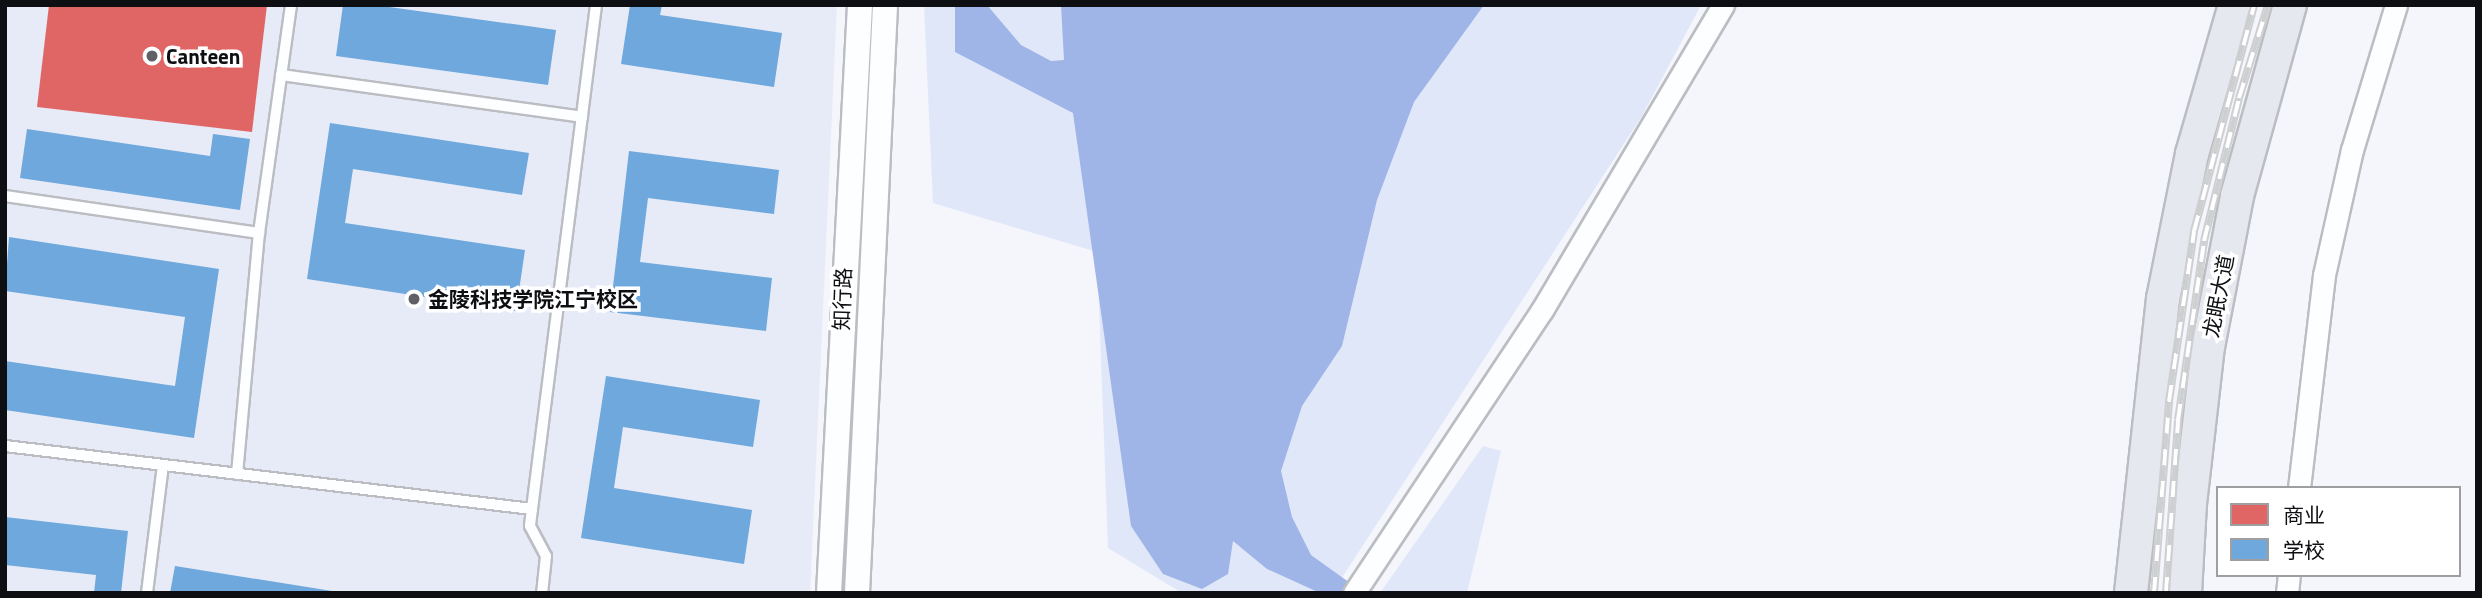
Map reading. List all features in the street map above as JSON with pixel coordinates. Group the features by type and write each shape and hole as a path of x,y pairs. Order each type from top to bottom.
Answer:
{"main road":[{"path":"2131,593 2163,299 2192,154 2235,5"},
{"name":"龙眠大道","path":"2185,593 2190,504 2208,347 2237,196 2290,5"}],"street":[{"name":"知行路","path":"829,593 860,5"},
{"name":"知行路","path":"857,593 885,5"},
{"path":"1354,593 1542,310 1723,5"},
{"path":"2299,486 2324,275 2352,150 2396,5"}],"lane":[{"path":"237,474 259,233 291,5"},
{"path":"542,593 546,556 530,526 531,509 596,5"},
{"path":"281,75 582,117"},
{"path":"5,196 259,233"},
{"path":"5,446 531,509"},
{"path":"147,593 163,465"}],"shaded area":[{"name":"金陵科技学院江宁校区","path":"5,5 837,5 810,593 5,593"},
{"path":"924,5 1701,5 1642,116 1332,593 1182,593 1108,548 1097,252 933,203"},
{"path":"1483,446 1501,451 1467,593 1380,593"}],"water":[{"path":"955,5 987,5 1021,45 1051,61 1064,60 1061,5 1484,5 1414,102 1377,200 1342,346 1302,406 1281,471 1292,517 1311,555 1364,593 1320,593 1267,569 1233,541 1228,574 1202,589 1163,574 1131,526 1073,113 955,52"}],"building: 商业":[{"name":"Canteen","path":"49,5 267,5 252,132 37,107"}],"building: 学校":[{"path":"343,5 375,5 556,30 548,85 336,56"},
{"path":"630,5 662,5 660,15 782,33 774,87 621,64"},
{"path":"330,123 529,153 522,195 353,169 345,223 525,250 516,311 307,279"},
{"path":"27,129 210,156 213,134 250,139 240,210 20,178"},
{"path":"629,151 779,170 774,214 648,198 640,262 772,278 766,331 610,312"},
{"path":"9,237 219,269 194,438 5,410 5,361 175,386 185,317 5,291"},
{"path":"606,376 760,400 753,447 623,427 614,488 752,510 744,564 581,538"},
{"path":"5,517 128,531 121,593 94,593 96,575 5,565"},
{"path":"175,566 332,591 170,593"}],"railway":[{"path":"2154,593 2169,401 2194,231 2254,5"},
{"path":"2166,593 2178,420 2204,241 2239,98 2268,5"}],"place":[{"name":"Canteen","path":"152,56"},
{"name":"金陵科技学院江宁校区","path":"414,299"}]}
